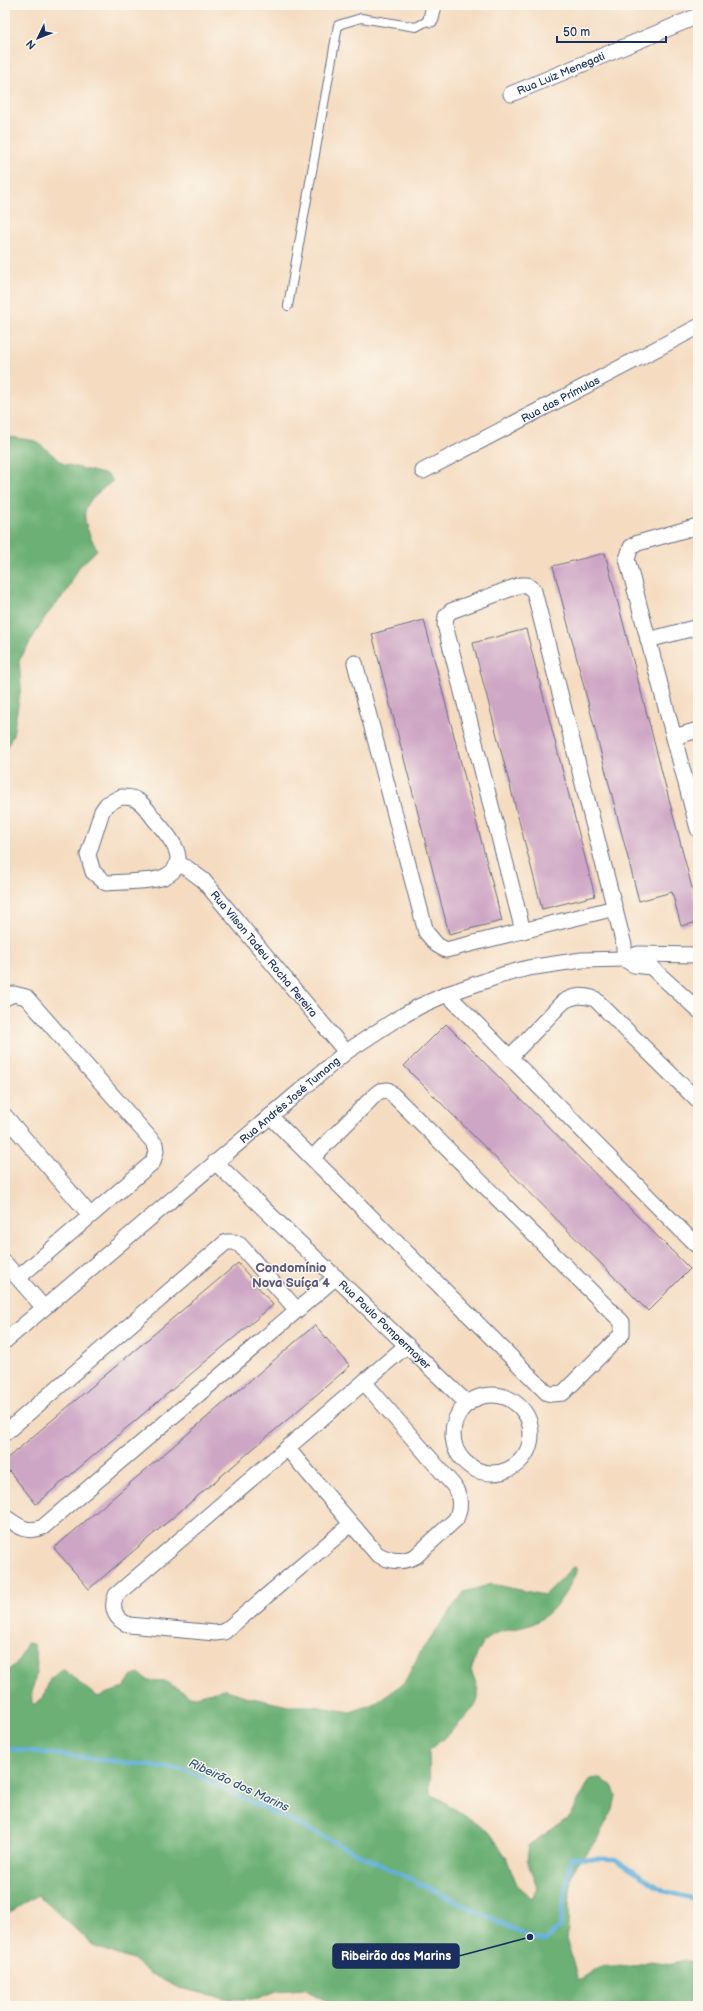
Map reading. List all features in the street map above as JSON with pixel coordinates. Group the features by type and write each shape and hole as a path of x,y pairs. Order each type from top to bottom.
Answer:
{"street":[{"name":"Rua Luiz Menegati","path":"511,94 698,16"},
{"name":"Rua das Prímulas","path":"423,471 698,327"},
{"path":"698,526 638,543 628,551 627,559 698,829"},
{"path":"523,931 445,624 446,616 451,611 520,584 527,585 534,590 615,908 624,945 624,959"},
{"path":"648,640 698,627"},
{"path":"354,663 426,932 437,945 446,950 615,908"},
{"path":"674,737 698,730"},
{"path":"121,797 127,797 140,802 174,842 178,856 177,863 174,870 162,878 106,883 98,878 93,872 88,855 102,811 107,804 121,797"},
{"name":"Rua Vilson Tadeu Rocha Pereira","path":"177,863 187,868 203,880 346,1052"},
{"path":"624,959 638,954 698,955"},
{"path":"624,959 634,965 651,967 698,1010"},
{"name":"Rua Andrés José Tumang","path":"5,1341 346,1052 395,1020 447,994 495,977 528,968 582,960 624,959"},
{"path":"5,998 14,994 26,997 155,1144 156,1151 153,1162 18,1278"},
{"path":"447,994 696,1244 698,1244"},
{"path":"510,1057 563,1002 574,996 588,996 595,999 698,1101"},
{"path":"270,1116 312,1158 547,1393 563,1393 622,1334 622,1322 388,1090 380,1091 376,1094 312,1158"},
{"path":"5,1116 90,1215"},
{"name":"Rua Paulo Pompermayer","path":"215,1162 468,1404"},
{"path":"5,1432 226,1242 234,1242 240,1245 297,1310"},
{"path":"5,1263 44,1308"},
{"path":"5,1517 21,1529 33,1530 43,1527 336,1277"},
{"path":"351,1524 224,1632 215,1633 130,1625 117,1617 113,1607 116,1595 407,1345"},
{"path":"286,1448 378,1554 390,1560 403,1561 416,1556 451,1525 459,1512 460,1499 454,1486 364,1382"},
{"path":"494,1395 507,1398 519,1406 529,1422 531,1440 523,1457 517,1464 500,1472 491,1472 477,1469 466,1462 456,1446 454,1432 456,1418 468,1404 476,1398 494,1395"}],"lane":[{"path":"288,306 338,25 361,18 416,27 433,12"}],"green space":[{"path":"5,407 6,430 10,437 36,441 64,464 108,475 113,481 93,497 85,511 87,528 97,550 79,567 67,591 45,617 19,661 21,687 13,735 5,751"},
{"path":"574,1566 577,1570 569,1587 564,1595 545,1616 530,1625 499,1632 488,1638 482,1645 471,1670 478,1692 478,1699 475,1705 456,1726 429,1751 430,1794 443,1801 490,1833 506,1857 518,1887 532,1898 538,1889 527,1861 529,1845 570,1817 590,1779 599,1778 613,1786 616,1796 613,1809 595,1843 576,1864 571,1876 567,1941 578,1981 601,1966 632,1966 651,1961 672,1964 686,1961 698,1962 698,2006 335,2006 304,1989 277,1991 255,1999 230,1999 179,1988 149,1973 133,1960 95,1947 38,1895 10,1912 5,1903 5,1673 18,1662 27,1643 33,1644 36,1658 37,1669 32,1693 33,1705 43,1698 50,1679 63,1669 97,1697 123,1688 132,1676 140,1674 149,1681 166,1682 192,1697 224,1689 248,1697 288,1706 312,1706 351,1712 373,1704 404,1683 421,1651 464,1592 492,1584 544,1595"}],"building":[{"path":"605,553 698,911 698,922 681,926 672,892 639,901 553,566"},
{"path":"424,620 502,921 449,934 372,634"},
{"path":"526,629 595,896 542,909 473,643"},
{"path":"446,1024 690,1269 648,1311 404,1066"},
{"path":"238,1263 273,1305 36,1504 5,1466 5,1460"},
{"path":"315,1325 350,1366 89,1589 54,1548"}],"waterway":[{"name":"Ribeirão dos Marins","path":"5,1748 186,1770 530,1937 545,1941 560,1927 571,1858 615,1859 664,1891 698,1900"}],"place":[{"name":"Ribeirão dos Marins","path":"530,1937"}],"district":[{"name":"Condomínio Nova Suíça 4","path":"291,1274"}]}
